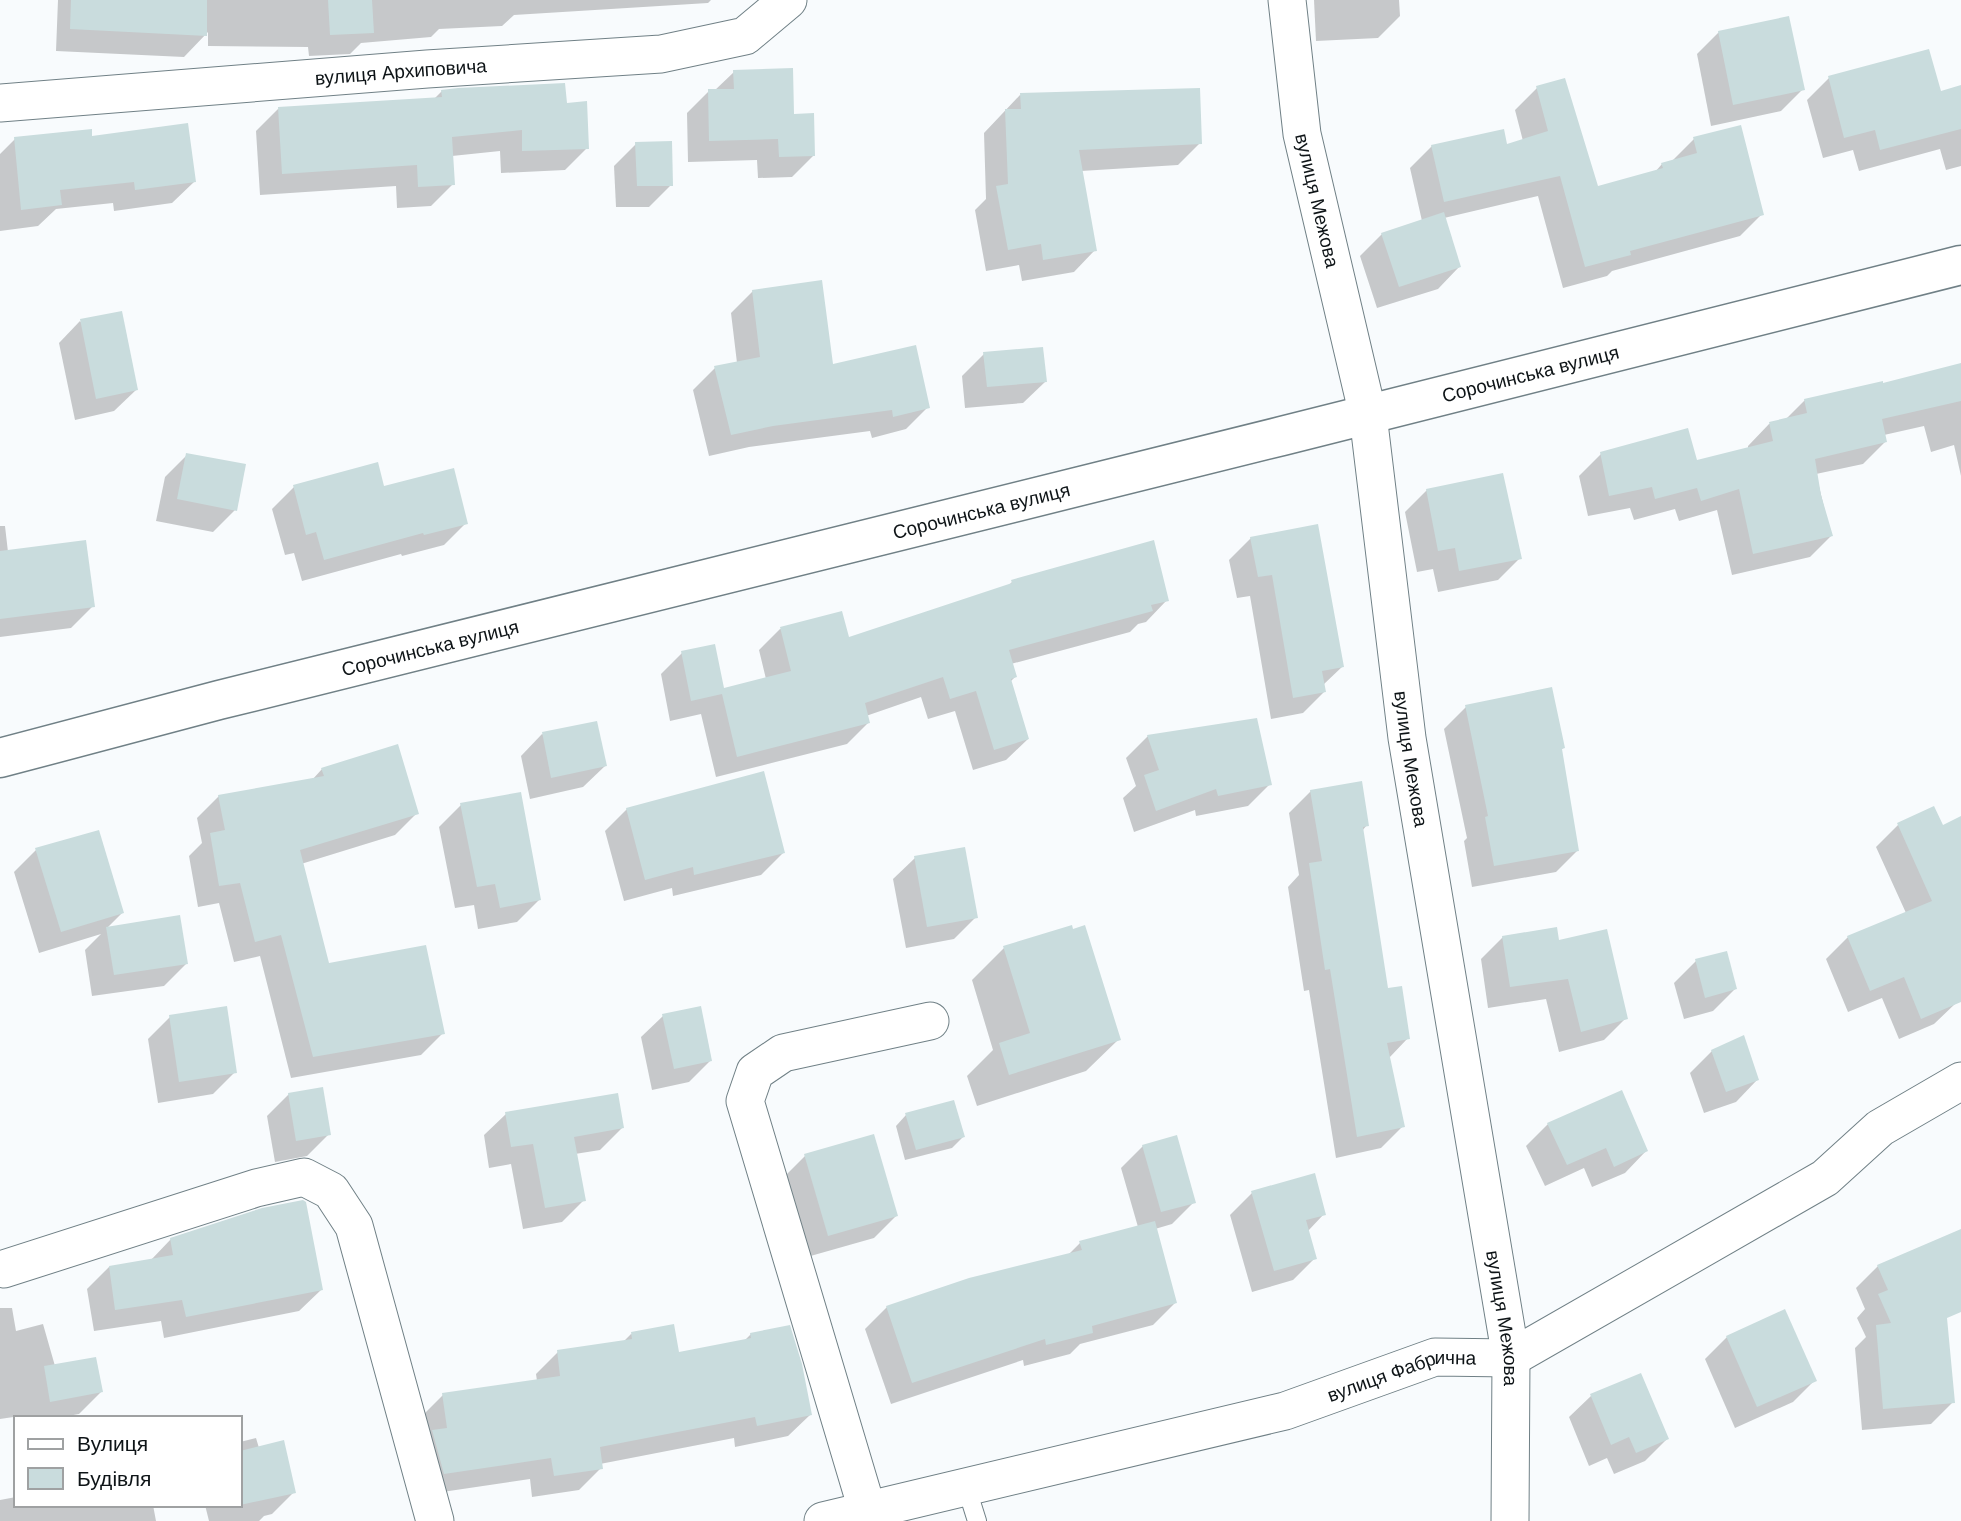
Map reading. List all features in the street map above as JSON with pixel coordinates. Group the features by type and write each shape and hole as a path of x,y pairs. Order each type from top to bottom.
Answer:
{"main road":[{"name":"Сорочинська вулиця","path":"0,758 219,700 1961,265"}],"street":[{"name":"вулиця Архиповича","path":"0,103 426,69 661,54 745,36 788,0"},
{"name":"вулиця Межова","path":"1287,0 1302,134 1368,415 1406,738 1510,1358 1510,1521"},
{"path":"867,1509 745,1101 755,1072 783,1053 930,1021"},
{"path":"1510,1358 1825,1178 1880,1128 1961,1081"},
{"path":"4,1269 256,1188 304,1178 331,1191 354,1226 435,1521"},
{"name":"вулиця Фабрична","path":"824,1521 1285,1411 1435,1357 1510,1358"}],"lane":[{"path":"965,1486 977,1521"}],"building":[{"path":"71,0 207,0 207,36 70,29"},
{"path":"328,0 372,0 374,33 330,35"},
{"path":"1789,16 1805,90 1733,105 1718,31"},
{"path":"1929,49 1941,91 1961,85 1961,129 1880,150 1875,130 1844,138 1828,76"},
{"path":"793,68 794,114 814,113 815,156 779,157 778,139 709,141 708,89 734,89 733,70"},
{"path":"1565,78 1598,186 1663,168 1661,163 1697,153 1693,137 1741,125 1764,215 1630,251 1631,255 1585,267 1560,176 1444,202 1431,145 1504,129 1507,144 1548,131 1536,86"},
{"path":"565,83 567,103 587,101 589,149 522,151 522,130 452,137 455,185 418,187 417,165 282,174 278,107 442,97 441,90 458,88"},
{"path":"1200,88 1202,144 1079,150 1097,251 1043,260 1041,244 1008,250 996,186 1008,184 1005,109 1021,109 1020,93"},
{"path":"188,123 196,182 135,190 134,182 60,190 62,205 21,210 14,137 92,129 92,136"},
{"path":"672,141 673,186 637,186 635,142"},
{"path":"1444,212 1461,267 1399,287 1381,233"},
{"path":"822,280 833,364 916,345 930,408 893,417 892,410 773,426 731,435 714,366 760,357 752,290"},
{"path":"122,311 138,390 96,399 80,319"},
{"path":"1043,347 1047,382 987,387 983,352"},
{"path":"1961,363 1961,401 1882,419 1887,442 1815,459 1821,495 1833,536 1753,554 1739,489 1701,501 1697,488 1655,499 1652,487 1609,496 1600,452 1688,428 1697,460 1773,441 1769,422 1807,413 1804,399"},
{"path":"186,453 246,464 237,511 177,499"},
{"path":"378,462 384,486 454,468 468,524 424,535 423,533 324,560 316,532 306,535 293,485"},
{"path":"1503,473 1522,559 1459,571 1455,548 1438,551 1426,489"},
{"path":"1318,524 1344,667 1322,671 1326,692 1293,698 1272,575 1258,577 1250,537"},
{"path":"86,540 95,607 0,619 0,551"},
{"path":"1154,540 1169,601 1151,605 1153,611 1009,650 1017,677 1011,679 1029,739 994,750 976,691 950,699 943,677 865,703 870,723 737,757 722,694 691,701 681,651 715,644 724,688 791,671 780,627 842,611 849,637 1012,583 1011,580"},
{"path":"1552,687 1565,748 1562,749 1579,851 1494,866 1485,817 1488,816 1465,705"},
{"path":"1257,718 1272,785 1218,796 1216,789 1156,811 1144,775 1159,770 1147,735"},
{"path":"597,721 607,766 551,778 542,732"},
{"path":"398,744 419,814 300,850 329,963 426,945 445,1034 313,1057 281,935 255,942 240,883 219,886 210,833 225,830 218,795 324,776 321,768"},
{"path":"764,771 785,853 694,875 693,867 645,880 626,808"},
{"path":"1362,781 1369,826 1363,827 1388,988 1402,986 1410,1039 1387,1043 1405,1127 1357,1137 1330,969 1325,970 1309,863 1322,861 1310,790"},
{"path":"521,792 541,900 500,908 495,884 477,887 460,803"},
{"path":"1934,806 1943,825 1961,816 1961,1002 1921,1019 1904,977 1870,991 1847,936 1932,901 1897,823"},
{"path":"99,830 124,913 61,932 35,848"},
{"path":"965,847 978,918 927,927 914,856"},
{"path":"180,915 188,964 114,975 106,927"},
{"path":"1072,925 1073,929 1085,925 1121,1040 1009,1075 999,1043 1030,1033 1003,946"},
{"path":"1557,927 1559,940 1607,929 1628,1019 1581,1032 1568,979 1510,987 1502,936"},
{"path":"1727,951 1737,989 1705,998 1695,959"},
{"path":"227,1006 237,1073 179,1082 169,1015"},
{"path":"701,1006 712,1061 674,1069 662,1014"},
{"path":"1744,1035 1759,1080 1726,1092 1711,1050"},
{"path":"323,1087 331,1135 296,1141 288,1093"},
{"path":"1622,1090 1648,1151 1614,1167 1606,1148 1567,1165 1547,1123"},
{"path":"618,1093 624,1128 574,1137 586,1201 545,1208 533,1144 511,1147 505,1112"},
{"path":"954,1100 965,1137 916,1150 905,1113"},
{"path":"874,1134 898,1216 828,1236 804,1154"},
{"path":"1177,1135 1196,1203 1161,1212 1142,1145"},
{"path":"1315,1173 1326,1215 1306,1220 1317,1259 1274,1271 1251,1191"},
{"path":"303,1200 306,1202 323,1290 186,1317 182,1300 115,1310 109,1266 173,1255 170,1238 262,1208"},
{"path":"1155,1221 1177,1303 1092,1326 1093,1333 1046,1345 1045,1339 912,1383 886,1306 969,1278 1082,1250 1079,1241"},
{"path":"1961,1229 1961,1312 1947,1318 1955,1403 1883,1409 1876,1325 1891,1323 1878,1294 1888,1290 1877,1265"},
{"path":"1785,1309 1817,1381 1757,1407 1726,1336"},
{"path":"674,1324 679,1352 751,1338 750,1333 790,1325 802,1364 812,1415 757,1426 755,1417 600,1447 603,1469 554,1476 551,1458 444,1474 432,1430 447,1428 442,1393 560,1376 557,1350 632,1339 631,1332"},
{"path":"96,1357 103,1392 50,1402 44,1366"},
{"path":"1641,1373 1669,1439 1636,1453 1629,1437 1611,1445 1590,1394"},
{"path":"284,1440 296,1493 242,1505 242,1450"}]}
